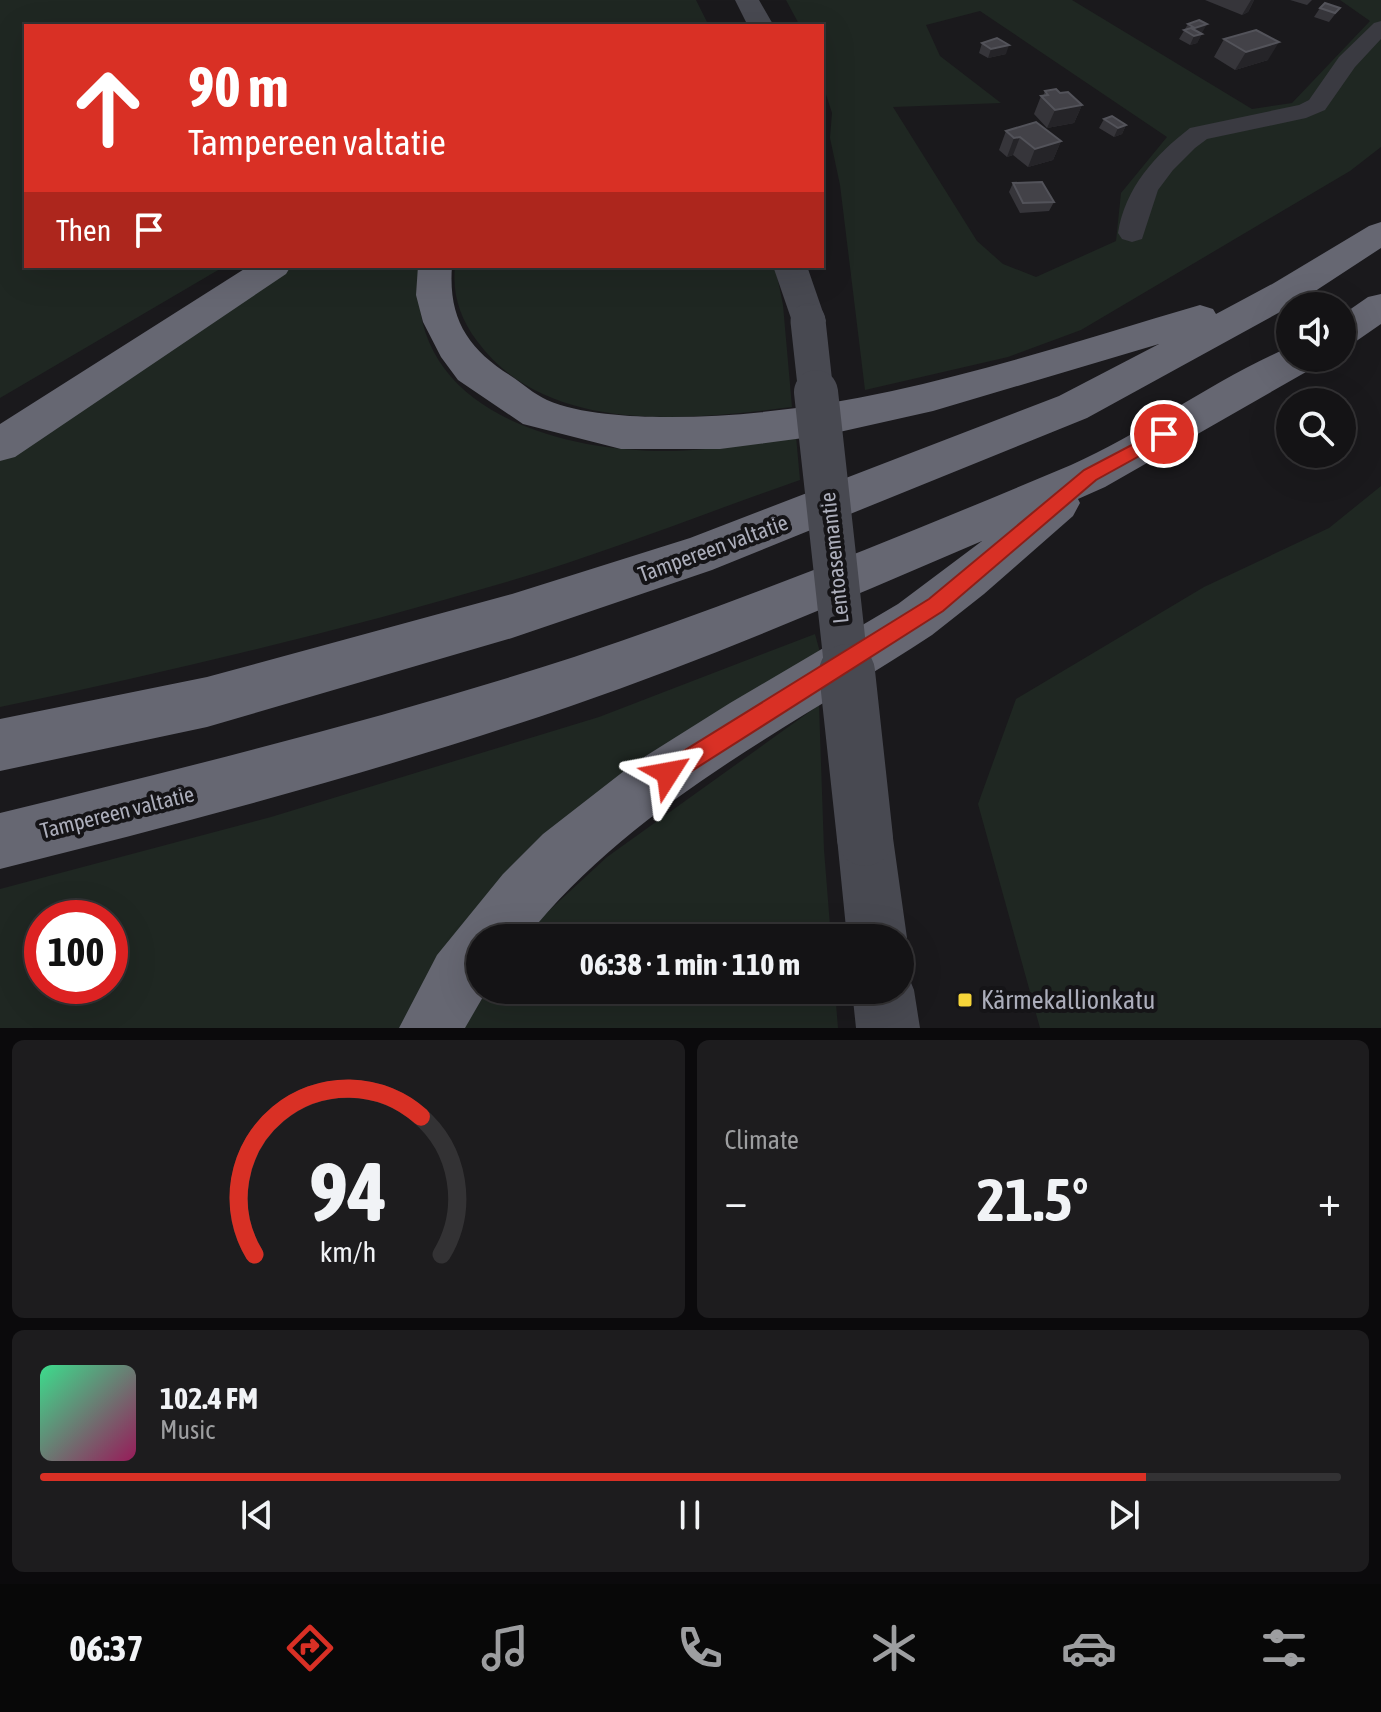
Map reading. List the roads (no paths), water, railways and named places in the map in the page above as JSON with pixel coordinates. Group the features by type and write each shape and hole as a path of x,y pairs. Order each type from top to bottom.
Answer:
{"highway":[{"name":"Tampereen valtatie","path":"1287,292 1381,233"},
{"path":"0,445 271,268"},
{"path":"435,268 435,306 442,325 464,361 495,391 537,414 562,422 618,433 654,435 731,432 789,425 934,395 1009,377 1276,295"},
{"name":"Tampereen valtatie","path":"0,745 207,702 512,616 696,556 1073,407 1276,298"},
{"path":"1356,323 1381,306"},
{"name":"Tampereen valtatie","path":"0,841 186,795 571,682 743,621 1090,475 1276,371"},
{"path":"500,924 534,884 574,846 632,800 687,760 936,605 1090,475"},
{"path":"431,1028 466,967"}],"main road":[{"path":"735,12 757,24"},
{"name":"Lentoasemantie","path":"791,268 808,321 875,924"},
{"name":"Lentoasemantie","path":"808,321 818,268"},
{"path":"885,1004 888,1028"}],"street":[{"path":"1132,233 1133,213 1140,197 1184,144 1199,133 1306,111 1317,105 1347,62 1381,27"}],"place":[{"name":"Kärmekallionkatu","path":"965,1000"}]}
